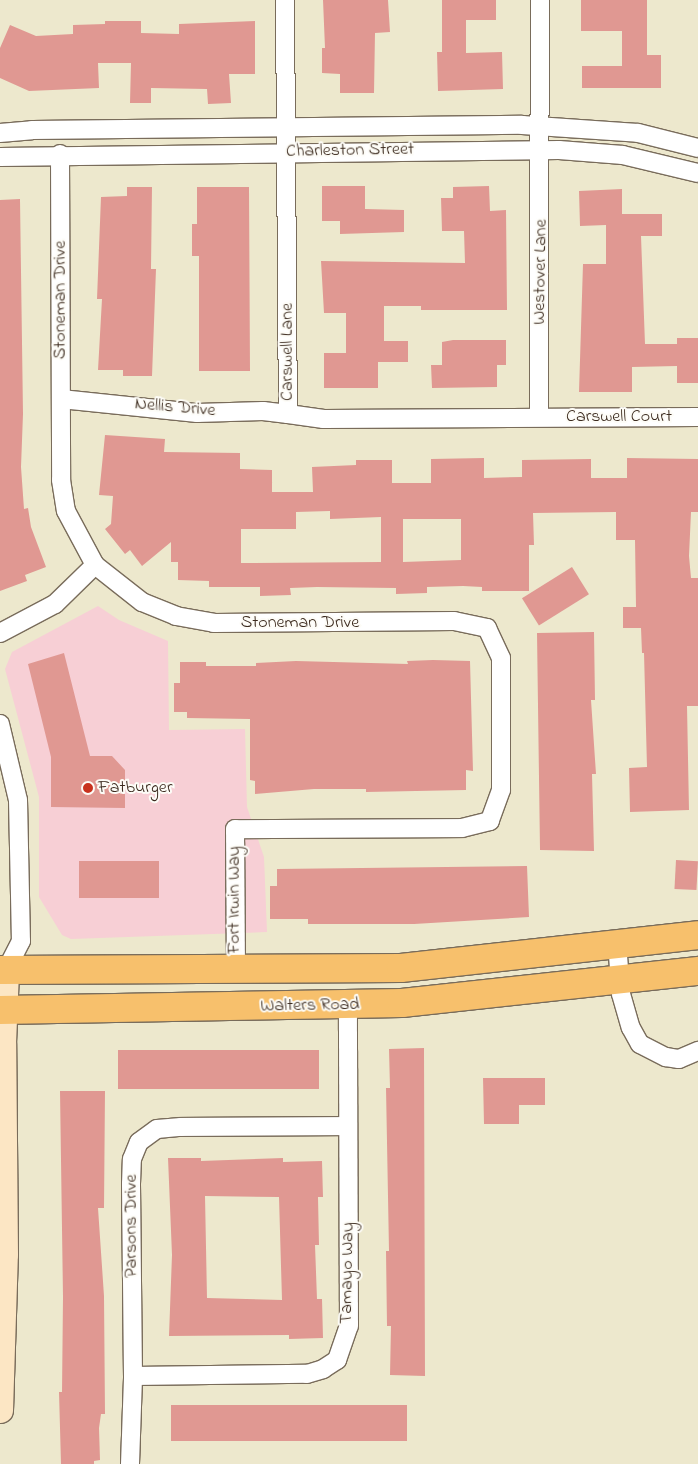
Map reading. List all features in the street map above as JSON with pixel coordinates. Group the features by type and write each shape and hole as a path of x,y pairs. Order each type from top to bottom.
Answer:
{"main road":[{"name":"Walters Road","path":"2,966 236,970 401,968 698,935"},
{"path":"0,1410 5,1254 2,966"},
{"name":"Walters Road","path":"2,1010 348,1006 498,994 698,971"}],"street":[{"name":"Carswell Lane","path":"285,0 288,414 324,419 539,417"},
{"name":"Westover Lane","path":"539,417 542,150 540,0"},
{"name":"Charleston Street","path":"0,134 32,130 542,126 638,133 698,148"},
{"name":"Charleston Street","path":"0,157 60,154 542,150 623,155 698,173"},
{"name":"Stoneman Drive","path":"60,154 61,480 66,511 96,565 142,602 176,616 214,623 454,622 486,628 501,658 502,790 490,821 462,828 235,829"},
{"name":"Nellis Drive","path":"61,399 91,400 197,413 263,411 288,414"},
{"name":"Carswell Court","path":"539,417 698,416"},
{"path":"0,633 55,604 96,565"},
{"path":"0,724 18,800 21,941 2,966"},
{"name":"Fort Irwin Way","path":"235,829 236,970"},
{"path":"617,943 619,979 631,1028 640,1044 666,1057 679,1058 698,1051"},
{"name":"Tamayo Way","path":"133,1376 307,1374 323,1369 336,1360 345,1345 349,1326 348,1006"},
{"name":"Parsons Drive","path":"130,1464 133,1376 131,1184 132,1159 140,1142 157,1129 181,1126 348,1126"}],"shaded area":[{"path":"98,606 119,620 168,641 169,730 245,729 247,807 264,857 267,932 71,939 62,935 39,897 39,797 5,669 12,652"}],"building":[{"path":"323,0 388,0 390,32 375,33 374,93 340,93 340,74 322,73 322,48 325,48"},
{"path":"442,0 496,0 496,20 466,20 466,53 502,52 503,89 438,91 437,52 442,52"},
{"path":"581,0 647,0 647,55 661,55 661,88 582,88 582,66 622,66 622,31 581,31"},
{"path":"105,21 141,21 141,33 179,34 179,24 255,21 255,74 229,74 231,103 208,104 207,89 151,88 151,103 130,103 131,63 98,63 99,88 29,91 0,78 0,48 10,25 36,36 73,34 73,25 105,24"},
{"path":"322,186 365,186 365,209 404,210 404,232 340,234 340,221 322,221"},
{"path":"489,186 490,211 506,210 507,310 421,310 421,306 384,306 384,341 408,341 408,362 378,362 378,388 324,388 324,353 346,353 346,313 324,313 321,261 465,263 464,231 442,231 441,198 453,198 453,187"},
{"path":"127,187 152,187 151,269 156,269 152,376 123,376 123,370 98,370 102,299 97,299 101,197 127,196"},
{"path":"197,187 249,187 250,371 199,371 199,256 192,256 192,224 197,224"},
{"path":"622,189 622,214 662,214 662,236 641,236 645,344 677,344 677,338 698,338 698,383 677,383 677,366 632,367 632,392 579,392 583,264 606,264 606,225 580,226 579,191"},
{"path":"20,199 23,414 21,467 24,509 28,508 31,527 46,567 25,575 27,581 0,591 0,200"},
{"path":"453,340 506,340 506,365 497,365 497,387 432,388 431,365 442,365 442,342"},
{"path":"105,435 165,439 164,452 240,453 240,469 272,470 272,492 313,492 312,467 356,465 356,460 392,460 392,483 431,483 431,459 484,458 484,478 522,477 522,460 591,459 591,478 627,478 627,458 698,459 698,512 691,512 689,556 691,578 698,578 698,706 687,706 689,810 630,812 629,768 647,767 644,653 642,653 641,628 623,628 623,607 636,607 635,540 616,540 616,512 533,513 534,545 529,545 529,591 482,591 482,587 463,586 427,587 427,593 396,594 396,588 317,587 290,588 291,595 260,596 260,587 209,587 209,581 178,580 178,562 171,562 171,542 142,566 130,550 125,554 105,529 111,524 113,496 99,495","holes":["330,511 330,519 381,517 381,562 241,563 241,529 296,529 296,512","403,519 461,519 461,560 403,562"]},
{"path":"572,567 589,594 539,625 522,598"},
{"path":"594,632 595,700 591,700 596,774 592,774 594,851 540,850 537,633"},
{"path":"64,653 90,756 112,756 125,770 125,808 51,807 51,757 28,664"},
{"path":"296,661 408,664 407,661 470,661 473,771 466,770 466,790 366,792 366,789 314,789 255,794 255,781 250,780 250,719 187,718 187,712 174,712 174,683 180,683 180,662 206,662 206,666 256,666 256,663"},
{"path":"676,860 698,861 696,890 674,889"},
{"path":"79,861 159,861 159,898 79,898"},
{"path":"527,866 529,917 414,924 308,924 308,919 270,919 270,886 277,886 277,869"},
{"path":"424,1048 425,1376 390,1375 391,1326 387,1326 386,1251 389,1251 386,1088 390,1088 389,1049"},
{"path":"118,1050 319,1050 319,1089 118,1089"},
{"path":"483,1078 545,1078 545,1105 519,1105 519,1124 484,1124"},
{"path":"60,1091 105,1091 104,1208 98,1208 104,1296 105,1414 101,1414 99,1428 100,1460 94,1461 94,1464 61,1464 59,1392 62,1392 63,1297"},
{"path":"168,1158 201,1158 201,1161 283,1158 283,1162 322,1161 323,1197 318,1197 319,1245 315,1245 317,1299 322,1299 323,1338 289,1339 289,1335 169,1336 172,1255","holes":["205,1196 279,1197 282,1300 207,1298"]},
{"path":"171,1405 407,1405 407,1441 171,1441"}],"place":[{"name":"Fatburger","path":"88,788"}]}
